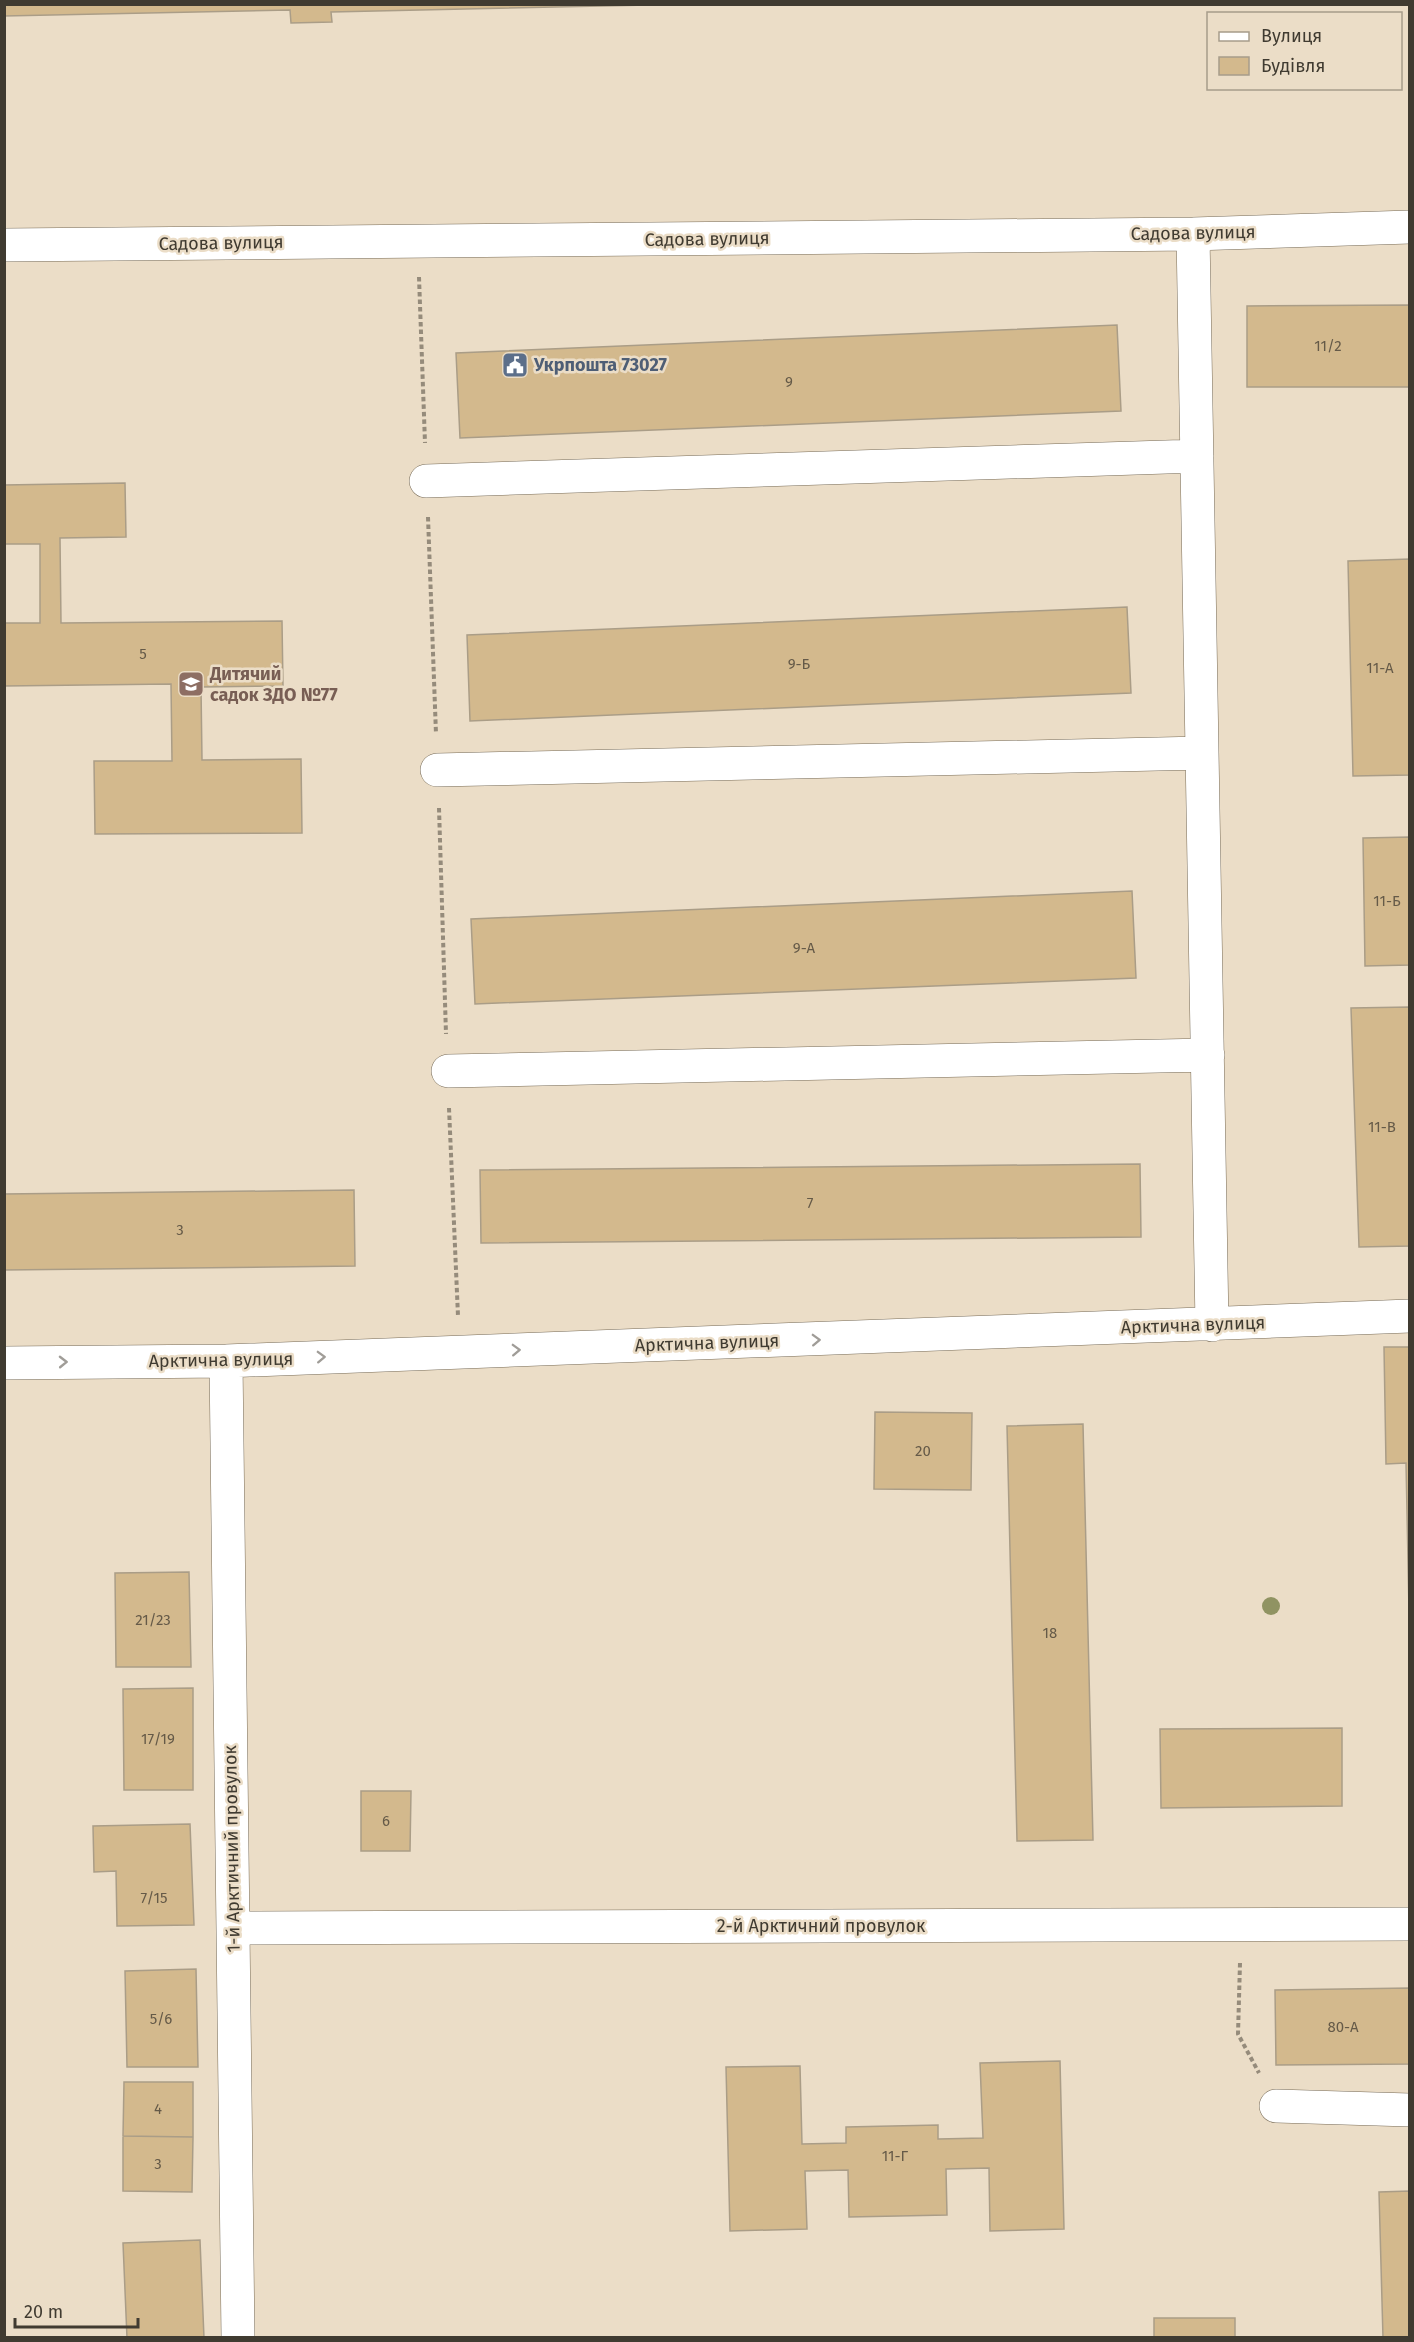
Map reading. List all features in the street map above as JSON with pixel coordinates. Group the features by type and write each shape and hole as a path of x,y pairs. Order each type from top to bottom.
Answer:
{"street":[{"name":"Садова вулиця","path":"4,245 1193,234 1410,227"},
{"path":"1193,234 1212,1325"},
{"path":"426,481 1197,456"},
{"path":"437,770 1202,753"},
{"path":"448,1071 1208,1055"},
{"name":"Арктична вулиця","path":"4,1362 226,1360 1410,1316"},
{"name":"1-й Арктичний провулок","path":"226,1360 238,2337"},
{"name":"2-й Арктичний провулок","path":"233,1928 1410,1924"},
{"path":"1276,2106 1410,2110"}],"path":[{"path":"1241,1924 1238,2034 1276,2106"}],"building":[{"path":"4,4 696,4 331,12 332,22 291,23 290,10 4,16"},
{"path":"1410,305 1410,387 1247,387 1247,306"},
{"path":"1117,325 1121,411 460,438 456,353"},
{"path":"125,483 126,537 60,538 61,623 282,621 283,686 201,687 202,760 301,759 302,833 95,834 94,761 172,761 171,684 4,686 4,623 40,623 40,544 4,544 4,485"},
{"path":"1410,559 1410,775 1353,776 1348,561"},
{"path":"1127,607 1131,693 470,721 467,635"},
{"path":"1410,837 1410,965 1365,966 1363,838"},
{"path":"1132,891 1136,978 475,1004 471,919"},
{"path":"1410,1007 1410,1246 1359,1247 1351,1008"},
{"path":"1140,1164 1141,1237 481,1243 480,1170"},
{"path":"354,1190 355,1266 4,1270 4,1194"},
{"path":"1384,1347 1410,1347 1410,1661 1406,1463 1386,1464"},
{"path":"875,1412 972,1413 971,1490 874,1489"},
{"path":"1083,1424 1093,1840 1017,1841 1007,1426"},
{"path":"189,1572 191,1667 116,1667 115,1573"},
{"path":"193,1688 193,1790 124,1790 123,1689"},
{"path":"1342,1728 1342,1806 1161,1808 1160,1729"},
{"path":"361,1791 411,1791 410,1851 361,1851"},
{"path":"190,1824 194,1925 117,1926 116,1871 94,1872 93,1826"},
{"path":"196,1969 198,2067 127,2067 125,1971"},
{"path":"1410,1988 1410,2064 1276,2065 1275,1990"},
{"path":"1060,2061 1064,2229 990,2231 989,2168 946,2169 947,2215 849,2217 848,2170 805,2171 807,2229 730,2231 726,2067 800,2066 802,2144 846,2143 846,2127 938,2125 938,2139 983,2138 980,2063"},
{"path":"124,2082 193,2082 193,2137 123,2136"},
{"path":"123,2136 193,2137 192,2192 123,2191"},
{"path":"1410,2191 1410,2338 1383,2338 1379,2192"},
{"path":"200,2240 204,2338 127,2338 123,2243"},
{"path":"1154,2318 1235,2318 1235,2338 1154,2338"}],"place":[{"name":"Укрпошта 73027","path":"515,365"},
{"name":"Дитячий садок ЗДО №77","path":"191,684"}]}
